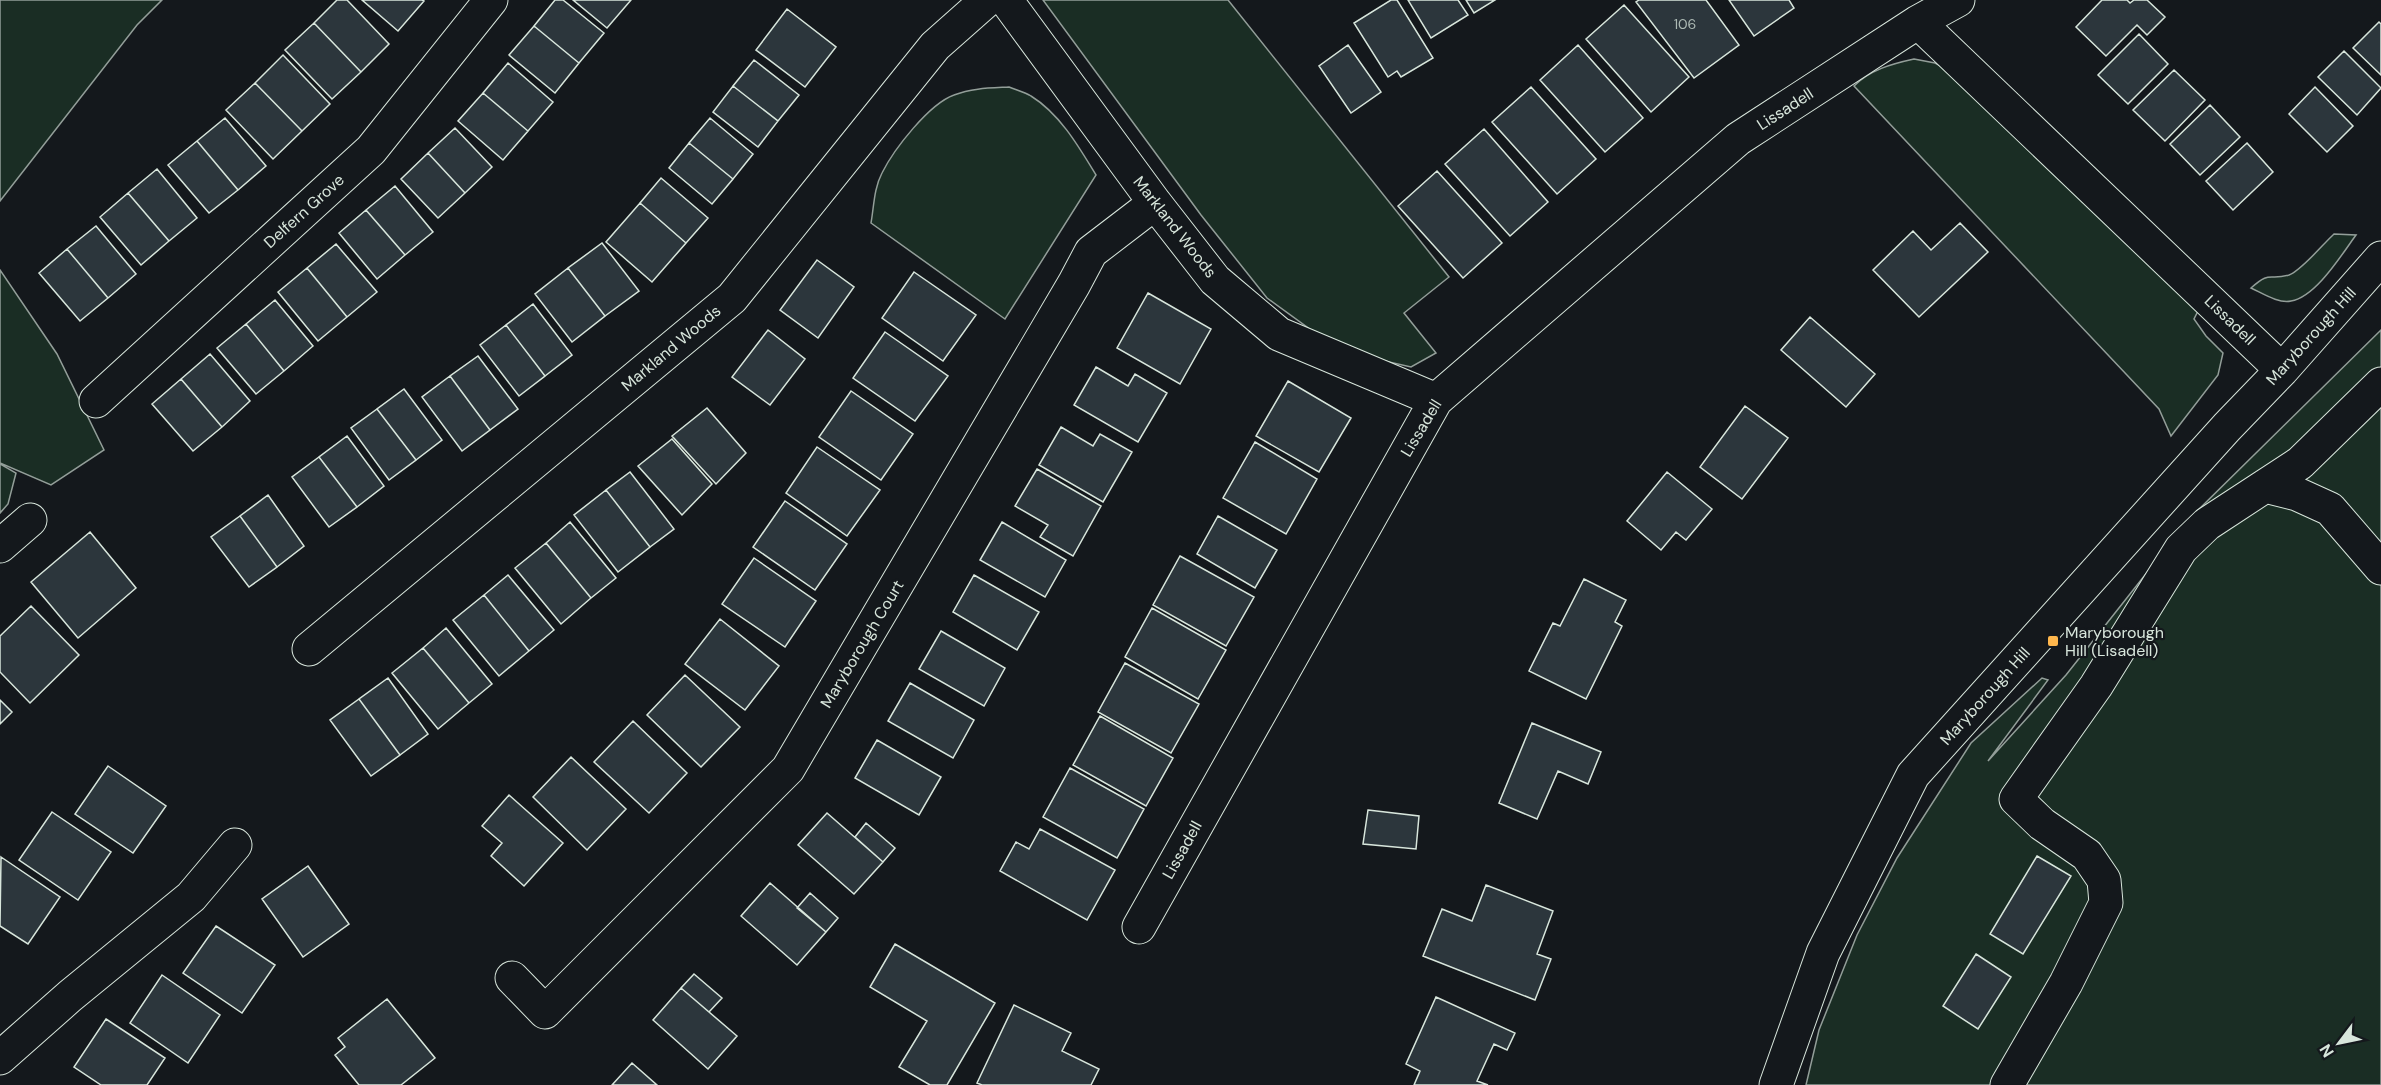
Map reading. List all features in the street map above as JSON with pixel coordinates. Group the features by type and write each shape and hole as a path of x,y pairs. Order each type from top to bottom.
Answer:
{"street":[{"name":"Delfern Grove","path":"96,401 371,150 491,0"},
{"name":"Markland Woods","path":"309,649 732,298 935,46 987,0"},
{"name":"Markland Woods","path":"1006,0 1215,280 1279,334 1436,400"},
{"name":"Lissadell","path":"1139,927 1436,400 1738,139 1918,21 1958,0"},
{"name":"Lissadell","path":"1918,21 2282,370"},
{"name":"Maryborough Court","path":"512,978 545,1012 788,769 1068,294 1090,252 1155,202"},
{"name":"Maryborough Hill","path":"1776,1085 1823,953 1913,776 2381,258"},
{"path":"2007,1085 2066,983 2106,903 2104,880 2087,855 2042,824 2016,799 2096,686 2181,549 2206,524 2300,463 2381,384"},
{"path":"2265,486 2297,494 2330,509 2370,534 2381,568"},
{"path":"0,546 30,520"},
{"path":"0,1058 70,996 190,897 235,845"}],"green space":[{"path":"0,0 162,0 137,25 0,201"},
{"path":"1043,0 1228,0 1449,277 1404,313 1436,353 1411,367 1367,357 1314,332 1267,298 1201,215"},
{"path":"1914,59 1935,63 1954,73 2198,311 2194,319 2206,336 2223,353 2218,375 2171,436 2159,409 1854,86 1881,68"},
{"path":"1009,87 1031,96 1051,112 1083,153 1096,175 1005,319 871,223 879,179 903,140 923,117 954,95 974,90"},
{"path":"2334,234 2356,235 2328,274 2310,292 2286,302 2271,298 2251,288 2262,279 2282,277 2294,272"},
{"path":"0,270 57,354 104,450 51,485 0,463"},
{"path":"2381,330 2381,1085 1806,1085 1819,1030 1857,935 1897,858 1971,743 2042,678 2048,680 1988,761 2066,675 2190,518"},
{"path":"0,464 16,473 8,504 0,513"}],"building":[{"path":"337,0 347,0 389,44 361,72 314,23"},
{"path":"362,0 422,0 424,1 398,31"},
{"path":"555,0 563,0 604,33 579,63 534,26"},
{"path":"573,0 631,0 607,28"},
{"path":"1391,0 1397,0 1433,58 1401,77 1397,71 1388,77 1354,23"},
{"path":"1408,0 1458,0 1468,15 1431,38"},
{"path":"1466,0 1495,0 1474,13"},
{"path":"1639,0 1706,0 1739,45 1694,78 1636,2"},
{"path":"1729,0 1789,0 1794,8 1754,36"},
{"path":"2102,0 2127,0 2130,3 2134,0 2147,0 2165,17 2147,35 2137,25 2106,56 2076,27"},
{"path":"1624,5 1689,77 1651,112 1586,39"},
{"path":"787,9 836,47 805,87 756,50"},
{"path":"2379,22 2381,24 2381,75 2353,48"},
{"path":"314,23 361,72 332,99 285,50"},
{"path":"534,26 579,63 555,93 509,55"},
{"path":"2139,34 2168,64 2128,104 2098,75"},
{"path":"1348,45 1381,92 1351,113 1319,66"},
{"path":"1578,45 1643,118 1605,152 1540,80"},
{"path":"2344,51 2381,88 2357,115 2318,77"},
{"path":"283,55 330,104 302,131 255,83"},
{"path":"754,60 799,95 778,121 733,86"},
{"path":"508,63 553,102 528,131 483,93"},
{"path":"2174,70 2205,100 2165,141 2133,110"},
{"path":"255,83 302,131 273,159 226,110"},
{"path":"733,86 778,121 758,147 713,112"},
{"path":"1531,87 1596,159 1557,194 1492,122"},
{"path":"2315,87 2353,126 2327,152 2289,114"},
{"path":"483,93 528,131 503,160 458,121"},
{"path":"2210,105 2240,137 2200,175 2170,144"},
{"path":"225,118 266,166 238,190 197,141"},
{"path":"710,118 753,154 733,179 689,143"},
{"path":"455,128 492,167 465,193 428,153"},
{"path":"1484,129 1548,202 1510,236 1445,164"},
{"path":"197,141 238,190 209,213 168,165"},
{"path":"689,143 733,179 712,204 669,168"},
{"path":"2247,143 2273,172 2233,210 2206,181"},
{"path":"428,153 465,193 438,218 401,179"},
{"path":"157,169 197,218 169,241 128,193"},
{"path":"1437,171 1502,243 1463,278 1398,206"},
{"path":"661,178 708,218 686,243 640,203"},
{"path":"395,186 433,232 405,255 366,210"},
{"path":"128,193 169,241 141,265 100,217"},
{"path":"640,203 686,243 652,282 606,242"},
{"path":"366,210 405,255 377,279 339,233"},
{"path":"1960,223 1988,252 1919,317 1873,270 1913,231 1931,250"},
{"path":"96,226 136,274 108,298 67,249"},
{"path":"602,243 639,291 605,316 568,268"},
{"path":"336,244 377,292 347,317 307,268"},
{"path":"67,249 108,298 80,321 39,273"},
{"path":"817,260 854,287 818,338 780,310"},
{"path":"307,268 347,317 318,341 278,292"},
{"path":"568,268 605,316 572,342 535,294"},
{"path":"914,272 976,315 943,361 882,318"},
{"path":"1148,293 1211,329 1180,384 1117,348"},
{"path":"275,300 313,346 284,371 246,324"},
{"path":"533,304 572,355 545,376 506,325"},
{"path":"1810,317 1875,374 1846,407 1781,350"},
{"path":"246,324 284,371 256,394 217,348"},
{"path":"506,325 545,376 519,396 480,345"},
{"path":"768,330 805,359 770,405 732,377"},
{"path":"885,332 948,376 915,421 853,378"},
{"path":"210,354 250,401 222,427 181,379"},
{"path":"478,356 518,409 490,430 450,376"},
{"path":"1096,367 1128,386 1135,374 1167,393 1138,442 1074,405"},
{"path":"450,376 490,430 462,451 422,397"},
{"path":"181,379 222,427 193,451 152,404"},
{"path":"1288,381 1351,418 1319,472 1256,436"},
{"path":"404,389 442,440 416,460 377,409"},
{"path":"851,391 913,434 881,480 819,437"},
{"path":"1745,406 1788,438 1742,499 1700,467"},
{"path":"707,408 746,453 716,484 672,436"},
{"path":"377,409 416,460 389,480 351,428"},
{"path":"1061,427 1093,446 1100,434 1132,452 1103,502 1039,465"},
{"path":"347,436 384,486 357,507 319,457"},
{"path":"672,439 712,484 682,515 638,466"},
{"path":"1255,442 1317,479 1286,534 1223,498"},
{"path":"817,447 880,490 847,536 786,493"},
{"path":"319,457 357,507 329,527 292,477"},
{"path":"1037,469 1101,506 1073,556 1040,537 1048,525 1015,506"},
{"path":"630,472 674,529 650,547 606,490"},
{"path":"1667,472 1712,509 1686,540 1676,532 1661,550 1627,521"},
{"path":"606,490 650,547 618,572 574,515"},
{"path":"268,495 304,546 277,567 240,516"},
{"path":"785,501 847,544 815,590 753,547"},
{"path":"240,516 277,567 249,587 211,537"},
{"path":"1218,516 1277,550 1255,588 1197,554"},
{"path":"570,522 616,578 591,598 546,543"},
{"path":"1002,522 1066,560 1045,597 980,560"},
{"path":"90,532 136,588 78,638 31,582"},
{"path":"546,543 591,598 561,624 515,568"},
{"path":"1180,556 1254,597 1226,646 1153,605"},
{"path":"754,558 816,601 785,647 722,604"},
{"path":"508,575 554,630 529,651 484,595"},
{"path":"974,575 1039,612 1017,650 953,612"},
{"path":"1584,579 1626,600 1615,622 1622,626 1586,699 1529,671 1553,623 1560,626"},
{"path":"484,595 529,651 499,676 453,620"},
{"path":"31,606 79,655 30,703 0,672 0,636"},
{"path":"1152,608 1226,650 1198,699 1125,657"},
{"path":"720,619 779,666 745,710 685,664"},
{"path":"446,628 492,684 469,703 423,648"},
{"path":"941,631 1005,668 984,706 919,669"},
{"path":"423,648 469,703 438,729 392,673"},
{"path":"1125,663 1199,704 1171,753 1098,712"},
{"path":"685,675 740,727 701,767 647,715"},
{"path":"388,678 428,734 400,755 359,699"},
{"path":"910,683 974,720 953,758 888,721"},
{"path":"359,699 400,755 371,776 330,720"},
{"path":"0,700 12,712 0,724"},
{"path":"1100,716 1173,758 1146,806 1073,765"},
{"path":"633,721 687,773 649,813 594,762"},
{"path":"1532,723 1601,752 1588,784 1558,771 1537,819 1499,803"},
{"path":"877,740 941,777 919,815 855,778"},
{"path":"571,757 626,809 587,850 533,797"},
{"path":"108,766 166,806 133,853 75,814"},
{"path":"1070,768 1144,809 1117,858 1043,817"},
{"path":"509,795 563,843 524,886 491,856 502,843 482,826"},
{"path":"1368,810 1419,816 1416,849 1363,844"},
{"path":"52,812 111,852 78,900 19,860"},
{"path":"827,813 883,862 854,894 798,845"},
{"path":"866,823 895,848 883,862 855,837"},
{"path":"1040,829 1115,870 1087,920 1000,871 1016,842 1029,849"},
{"path":"2037,856 2071,876 2023,954 1990,934"},
{"path":"1,857 60,897 28,944 0,926"},
{"path":"308,866 349,924 303,957 262,899"},
{"path":"770,883 826,932 797,965 741,916"},
{"path":"1486,885 1553,911 1537,954 1551,959 1535,1000 1423,956 1442,909 1472,921"},
{"path":"810,893 838,918 826,932 797,908"},
{"path":"216,926 275,965 242,1013 183,973"},
{"path":"895,944 995,1003 947,1085 930,1085 899,1067 927,1021 870,987"},
{"path":"1976,954 2011,977 1978,1029 1943,1006"},
{"path":"694,974 722,998 709,1012 681,988"},
{"path":"162,975 220,1015 188,1063 130,1023"},
{"path":"681,988 737,1036 708,1069 653,1020"},
{"path":"1436,997 1515,1033 1507,1050 1494,1044 1477,1081 1488,1085 1414,1085 1420,1071 1406,1064"},
{"path":"387,999 435,1058 401,1085 359,1085 335,1055 345,1047 338,1038"},
{"path":"1014,1005 1071,1033 1062,1051 1099,1069 1091,1085 982,1085 977,1083"},
{"path":"106,1019 165,1058 147,1085 101,1085 74,1067"},
{"path":"632,1063 657,1085 612,1085"}],"place":[{"name":"Maryborough Hill (Lisadell)","path":"2053,641"}]}
